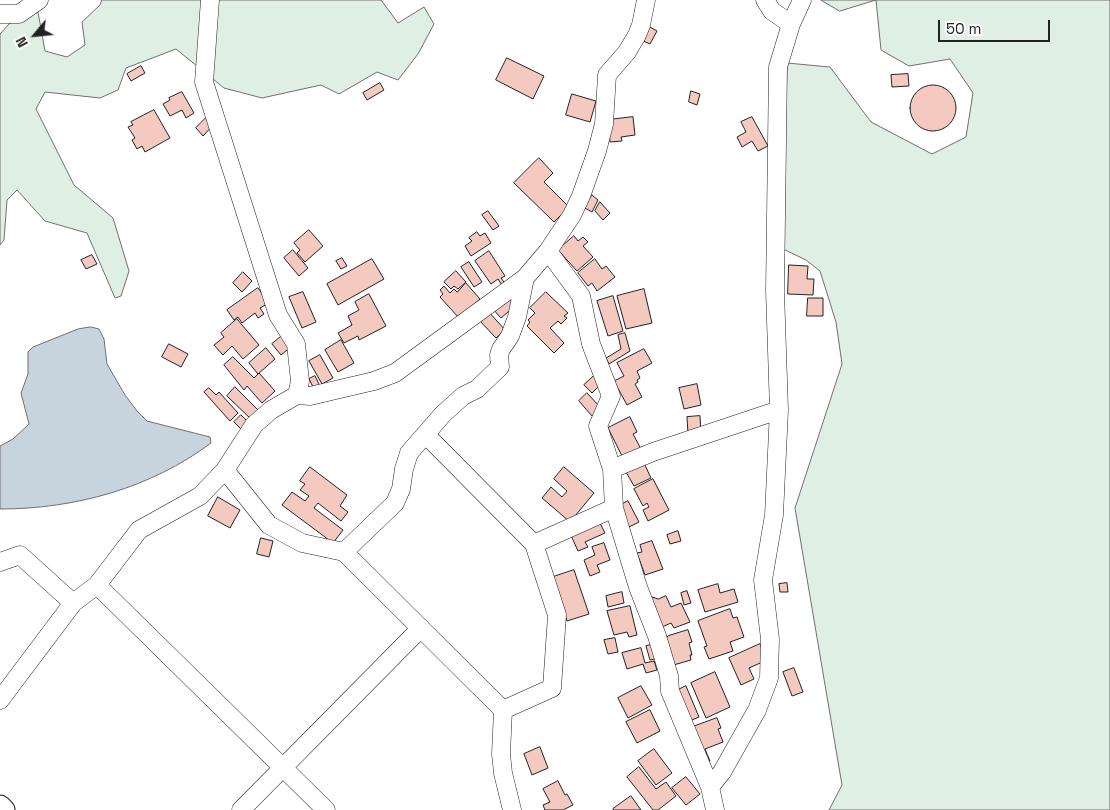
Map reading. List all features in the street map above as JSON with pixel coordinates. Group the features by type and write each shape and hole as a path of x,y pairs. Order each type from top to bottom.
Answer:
{"main road":[{"path":"0,806 4,810"}],"street":[{"path":"0,14 19,14 39,0"},
{"path":"210,0 204,82 278,314 296,344 300,381 297,395"},
{"path":"0,700 73,603 97,585 138,530 200,496 226,470 254,425 271,410 297,395 310,396 374,381 395,373 525,278 548,251 572,215 581,196 597,151 604,124 607,75 627,52 637,35 646,0"},
{"path":"765,0 772,11 791,24"},
{"path":"710,787 722,772 757,710 769,678 770,639 763,580 774,515 779,410 775,291 778,68 791,24 802,0"},
{"path":"548,251 582,296 592,344 611,396 598,426 612,470 614,508 638,587 657,636 669,676 670,692 710,787 715,810"},
{"path":"344,552 395,503 401,489 409,453 443,414 463,396 477,389 500,367 499,355 504,343 510,336 517,317 525,278"},
{"path":"612,470 653,452 779,410"},
{"path":"426,435 534,544 558,615 552,688 503,710"},
{"path":"226,470 269,525 302,543 344,552 503,710 502,773 512,810"},
{"path":"534,544 614,508"},
{"path":"0,562 20,554 73,603"},
{"path":"97,585 326,810"},
{"path":"241,810 421,628"}],"green space":[{"path":"102,0 381,0 398,23 424,7 434,24 418,54 398,80 377,72 339,94 321,85 262,98 224,88 176,49 126,68 118,90 100,98 45,92 36,109 74,185 113,218 129,271 121,296 115,298 87,233 45,221 17,190 7,200 4,240 0,245 0,34 10,23 38,12 45,51 67,57 85,45 82,22 100,5"},
{"path":"821,0 876,0 840,11"},
{"path":"876,0 1110,0 1110,810 829,810 842,785 795,508 842,364 836,322 820,271 806,260 783,249 787,63 830,67 871,122 932,154 966,137 973,93 950,59 909,66 881,50"}],"shaded area":[{"path":"91,327 99,329 104,339 107,364 125,395 147,421 210,437 211,443 188,459 163,472 138,484 111,493 56,505 0,509 0,446 13,439 29,424 21,393 28,374 28,352 33,347 78,329"}],"building":[{"path":"648,26 657,31 650,44 641,40"},
{"path":"507,58 544,76 533,99 496,80"},
{"path":"141,66 145,73 131,81 127,74"},
{"path":"908,74 909,86 892,87 891,75"},
{"path":"380,83 384,90 367,100 363,93"},
{"path":"933,85 946,89 952,95 956,108 952,121 946,127 933,131 920,127 914,121 910,108 914,95 920,89"},
{"path":"691,91 700,94 697,105 689,102"},
{"path":"182,92 194,113 186,118 182,110 170,116 163,104 170,100 169,98"},
{"path":"572,94 596,101 590,122 566,115"},
{"path":"154,110 170,138 145,152 142,146 137,149 132,140 135,138 128,127 133,125 131,122"},
{"path":"208,116 215,123 203,136 196,128"},
{"path":"633,117 635,135 621,137 622,141 610,142 608,120"},
{"path":"752,117 768,146 758,151 752,141 742,147 737,137 746,132 741,122"},
{"path":"539,158 553,173 544,182 569,207 554,222 514,183"},
{"path":"592,195 598,200 592,212 585,208"},
{"path":"600,202 610,213 603,220 595,211"},
{"path":"488,211 499,226 493,230 482,215"},
{"path":"309,230 323,246 305,262 297,253 300,250 294,243"},
{"path":"477,232 480,236 485,233 491,243 471,256 465,246 472,241 469,238"},
{"path":"574,236 578,241 583,237 588,242 583,246 593,257 577,271 558,250"},
{"path":"293,250 308,268 299,276 284,258"},
{"path":"489,251 505,276 501,278 506,285 503,287 498,279 491,284 475,261"},
{"path":"92,255 97,264 86,269 81,260"},
{"path":"342,258 347,266 341,269 336,261"},
{"path":"372,259 384,279 338,305 327,284"},
{"path":"595,259 602,269 606,266 615,277 597,291 592,283 588,286 578,273"},
{"path":"469,262 482,282 474,287 461,267"},
{"path":"789,265 808,266 807,279 814,279 813,295 788,294"},
{"path":"456,271 466,282 458,289 454,286 451,289 444,282"},
{"path":"243,272 252,281 242,292 233,283"},
{"path":"466,283 480,299 459,318 440,297 443,294 440,290 444,286 450,293 454,289 457,292"},
{"path":"258,288 269,303 260,308 264,314 258,318 255,313 242,323 238,317 234,320 227,310"},
{"path":"644,289 652,323 626,329 617,296"},
{"path":"303,292 316,322 302,328 289,297"},
{"path":"546,292 568,313 564,316 567,318 561,324 558,321 550,328 564,343 554,353 527,326 530,322 528,320 535,313 530,308"},
{"path":"369,294 386,326 359,340 358,336 344,343 338,333 352,325 348,316 359,310 355,302"},
{"path":"508,294 517,304 501,318 492,308"},
{"path":"613,296 623,331 608,336 597,301"},
{"path":"808,298 823,298 823,316 807,316"},
{"path":"488,311 505,330 496,338 479,320"},
{"path":"237,319 259,345 243,359 232,346 223,355 214,345 224,337 221,333"},
{"path":"625,333 630,351 609,364 606,358 621,349 618,335"},
{"path":"283,335 293,345 281,355 272,344"},
{"path":"341,340 354,363 338,372 325,350"},
{"path":"169,344 188,354 181,367 162,357"},
{"path":"266,348 275,359 258,374 249,363"},
{"path":"644,349 652,363 637,371 640,378 635,384 642,397 627,405 614,381 624,376 617,363"},
{"path":"320,355 333,378 322,384 309,361"},
{"path":"233,357 254,378 259,373 275,391 262,403 247,386 244,390 224,365"},
{"path":"597,373 601,384 592,393 584,385"},
{"path":"315,376 321,388 315,391 309,379"},
{"path":"697,384 701,405 684,409 679,388"},
{"path":"235,387 261,413 253,421 227,396"},
{"path":"209,388 216,395 219,392 238,413 230,421 204,392"},
{"path":"587,393 601,408 592,416 579,401"},
{"path":"241,415 248,422 241,429 234,422"},
{"path":"700,416 701,434 688,434 687,417"},
{"path":"630,417 637,432 633,434 641,449 623,458 608,428"},
{"path":"644,463 651,478 634,486 626,472"},
{"path":"310,467 347,495 340,506 348,512 341,521 318,503 314,508 343,530 333,543 282,505 292,492 305,501 309,496 300,490 305,484 300,481"},
{"path":"564,467 594,493 570,522 542,498 551,487 562,497 567,491 554,479"},
{"path":"653,479 669,510 648,521 643,510 649,507 647,503 643,506 634,489"},
{"path":"218,497 240,510 230,528 208,516"},
{"path":"628,501 639,522 627,528 617,507"},
{"path":"599,521 605,533 585,542 588,547 578,551 569,531"},
{"path":"678,531 681,541 670,544 667,535"},
{"path":"261,538 273,541 269,557 257,554"},
{"path":"652,541 663,569 645,575 637,553 642,552 640,545"},
{"path":"604,543 610,560 597,565 600,572 590,576 584,560 595,555 592,547"},
{"path":"574,570 589,614 567,621 553,577"},
{"path":"787,583 788,592 780,592 779,584"},
{"path":"718,584 720,593 734,589 738,602 705,612 698,590"},
{"path":"687,591 691,603 684,605 681,593"},
{"path":"622,592 624,603 608,607 606,596"},
{"path":"666,596 671,607 681,603 690,622 674,628 671,623 662,627 647,599 652,597 658,599"},
{"path":"630,606 637,635 629,637 627,632 614,635 607,611"},
{"path":"730,609 733,618 737,617 744,637 730,642 733,651 709,659 704,647 707,646 698,621"},
{"path":"688,630 692,642 689,643 692,655 690,655 691,660 670,666 662,643 668,636"},
{"path":"615,638 618,652 608,654 604,640"},
{"path":"656,644 660,658 650,660 646,646"},
{"path":"760,644 767,660 749,668 754,679 741,685 729,658"},
{"path":"641,648 645,663 654,661 657,670 646,673 643,664 627,669 622,653"},
{"path":"794,668 803,692 792,696 783,672"},
{"path":"715,672 730,707 706,718 691,683"},
{"path":"641,686 652,705 628,718 618,698"},
{"path":"686,686 699,717 685,723 672,693"},
{"path":"650,710 660,731 637,743 626,722"},
{"path":"717,718 721,728 718,729 723,742 705,749 710,761 704,763 690,728"},
{"path":"540,747 548,768 532,775 524,754"},
{"path":"654,749 672,773 656,785 638,761"},
{"path":"639,767 656,789 666,782 676,796 658,810 653,810 627,777"},
{"path":"686,777 700,794 686,805 672,788"},
{"path":"558,781 573,805 563,810 545,810 543,805 550,802 543,789"},
{"path":"631,796 641,810 613,809"}]}
